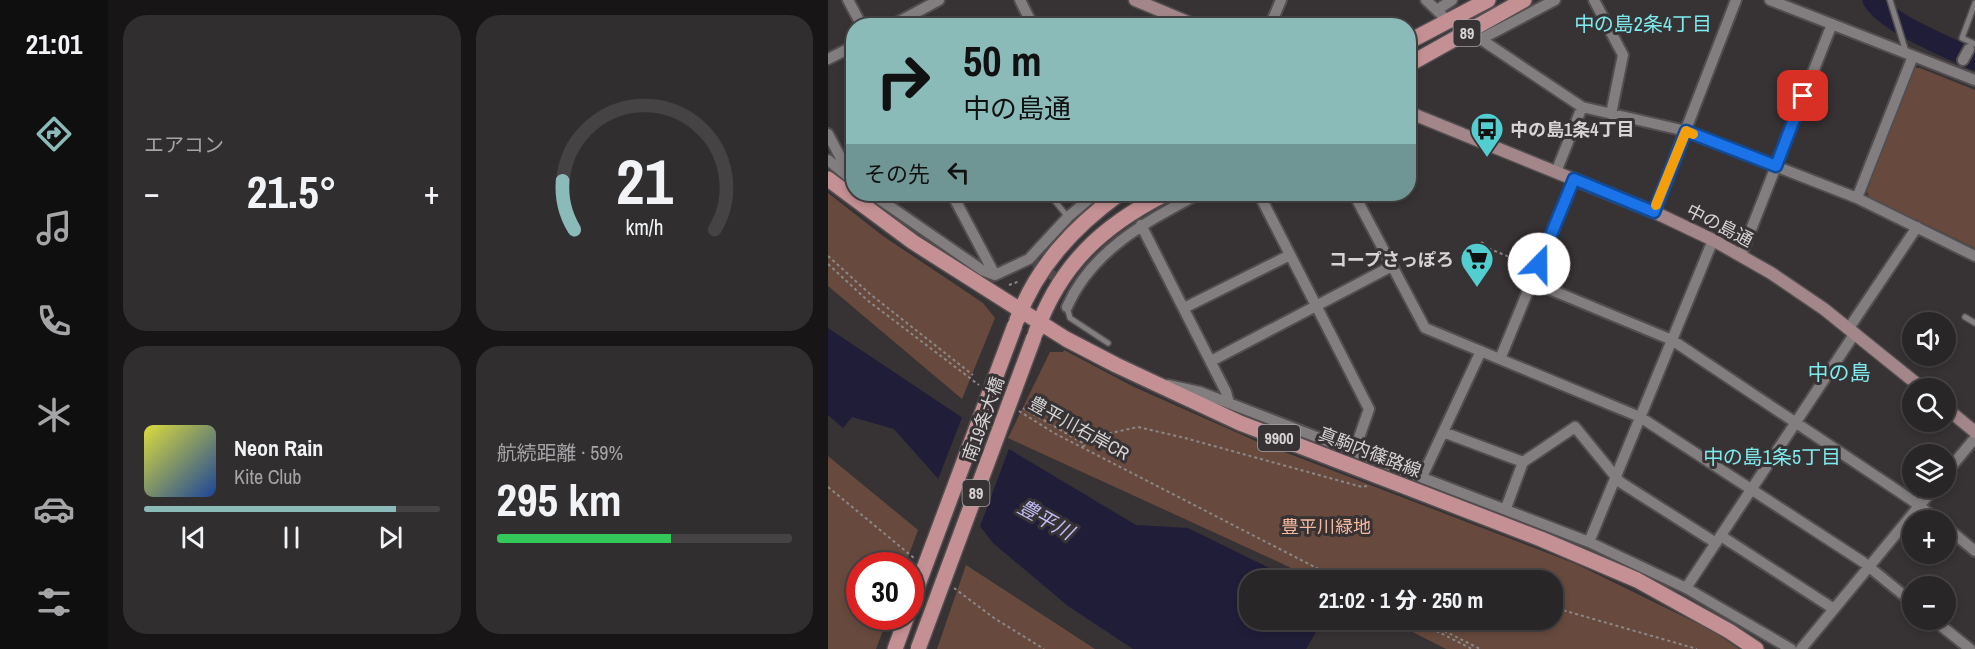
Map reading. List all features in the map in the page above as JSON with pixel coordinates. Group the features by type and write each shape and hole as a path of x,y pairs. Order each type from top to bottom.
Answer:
{"main road":[{"name":"89","path":"1416,61 1475,35 1524,0"},
{"name":"89","path":"1416,38 1479,2"},
{"name":"真駒内篠路線","path":"828,179 846,192"},
{"name":"真駒内篠路線","path":"858,201 913,242 1020,310 1036,329 1066,339 1150,382 1240,423 1541,539 1637,580 1756,649"},
{"name":"89","path":"1020,310 1045,266 1068,236 1109,201"},
{"name":"89","path":"1036,329 1057,284 1084,250 1110,227 1151,201"},
{"name":"南19条大橋","path":"924,569 1020,310"},
{"name":"南19条大橋","path":"918,649 1036,329"},
{"path":"895,649 902,630"}],"street":[{"path":"848,0 858,18"},
{"path":"906,18 939,0"},
{"path":"1020,0 1029,18"},
{"path":"1135,0 1178,18"},
{"path":"1273,18 1281,0"},
{"path":"1426,0 1449,21"},
{"path":"1437,10 1452,0"},
{"path":"1475,35 1555,0"},
{"path":"1594,0 1623,55 1611,114"},
{"path":"1654,212 1736,0"},
{"path":"1770,0 1975,80"},
{"path":"1741,255 1832,24"},
{"path":"1475,35 1582,107 1686,131 1857,198 1975,256"},
{"path":"1963,60 1972,45"},
{"path":"828,59 846,50"},
{"path":"1857,198 1910,54"},
{"path":"1556,172 1582,107"},
{"name":"中の島通","path":"1416,115 1654,212 1713,240 1798,291 1910,378"},
{"path":"828,134 846,167"},
{"path":"828,160 846,174"},
{"path":"1500,359 1574,179"},
{"path":"882,201 982,270 995,275 1032,261 1068,217 1087,201"},
{"path":"956,201 995,275"},
{"path":"1067,307 1072,289 1106,252 1140,225 1185,201"},
{"path":"1262,201 1369,409 1354,452"},
{"path":"1358,201 1425,328 1641,417 1869,566 1902,594"},
{"path":"1140,225 1211,361 1226,392 1228,403"},
{"path":"1686,588 1796,423 1917,227"},
{"path":"1589,542 1713,240"},
{"path":"1184,308 1290,255"},
{"path":"1211,361 1392,267"},
{"path":"1532,282 1672,340 1924,510"},
{"path":"1422,477 1481,351"},
{"path":"1150,382 1200,392 1506,508 1589,542 1686,588 1791,649"},
{"path":"1956,416 1975,432"},
{"path":"1506,508 1523,462 1575,428 1616,478 1834,609"},
{"path":"1443,432 1523,462"},
{"path":"1956,461 1975,438"},
{"path":"1801,649 1926,498"},
{"path":"1956,535 1975,551"},
{"path":"1945,630 1965,648"}],"lane":[{"path":"1890,0 1900,33 1910,54"},
{"path":"1972,45 1962,38 1975,3"},
{"path":"913,14 915,18"},
{"path":"1957,73 1963,60"},
{"path":"1055,201 1068,217"},
{"path":"1067,307 1070,318 1108,343"},
{"path":"1965,317 1975,323"}],"path":[{"path":"1481,242 1486,245 1485,247 1532,266"},
{"path":"828,256 878,300 974,375"},
{"path":"828,264 867,300 965,377 985,389"},
{"path":"1009,285 1022,279"},
{"name":"豊平川右岸CR","path":"1014,408 1321,570"},
{"path":"1023,408 1084,446 1111,433 1138,427 1362,487 1373,486"},
{"path":"1563,610 1697,649"},
{"path":"1435,630 1472,649"},
{"path":"1443,630 1480,649"}],"green space":[{"path":"1914,68 1920,68 1975,90 1975,248 1869,197 1867,191"},
{"path":"828,193 883,236 983,303 995,318 962,399 828,286"},
{"name":"豊平川緑地","path":"1064,350 1134,387 1258,442 1576,564 1713,631 1739,649 1446,649 1409,630 1563,630 1563,570 1295,570 1008,438 1050,352 1063,352"},
{"path":"828,456 918,530 910,552 846,552 846,630 883,630 876,649 828,649"},
{"path":"966,565 1095,649 937,649"}],"water":[{"name":"豊平川","path":"828,328 1009,449 1136,525 1188,528 1274,570 1239,570 1239,630 1317,630 1306,649 1133,649 1068,606 993,543 894,429 852,417 843,428 828,415"}],"pier":[{"path":"963,415 1010,446 979,529 937,482"}],"waterway":[{"path":"1873,0 1891,18 1975,60"}],"tunnel":[{"path":"1035,263 1069,287"}],"slow traffic":[{"path":"1656,205 1686,131 1693,134"}],"place":[{"name":"中の島1条4丁目","path":"1487,158"},
{"name":"コープさっぽろ","path":"1477,288"}],"district":[{"name":"中の島2条4丁目","path":"1643,23"},
{"name":"中の島","path":"1839,372"},
{"name":"中の島1条5丁目","path":"1772,456"}],"route":[{"path":"1539,264 1574,179 1654,212 1686,131 1776,166 1803,96"}]}
